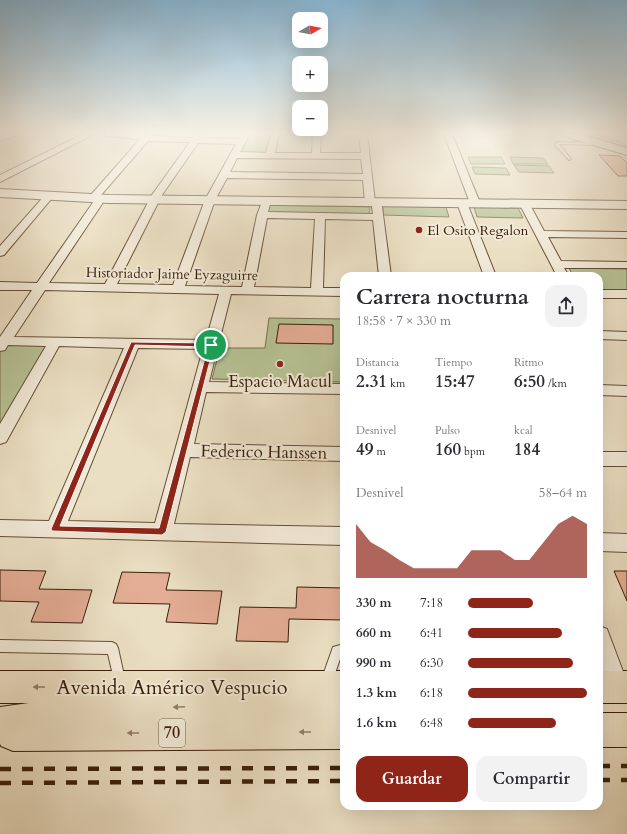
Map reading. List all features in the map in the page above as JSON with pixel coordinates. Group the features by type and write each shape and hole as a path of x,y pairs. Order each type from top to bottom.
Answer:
{"main road":[{"name":"Avenida Américo Vespucio","path":"0,687 121,687 337,692"},
{"path":"0,724 72,714 337,692"},
{"path":"603,730 627,730"},
{"name":"70","path":"0,734 340,732"}],"street":[{"path":"0,179 12,173"},
{"path":"2,344 41,287 97,198 118,173"},
{"path":"109,288 156,199 174,173"},
{"path":"368,173 373,202 378,217 385,272"},
{"path":"463,173 475,203"},
{"path":"178,289 210,200 224,175 368,177"},
{"path":"0,194 97,198 210,200 627,205"},
{"path":"0,253 49,196"},
{"path":"247,290 265,200"},
{"path":"462,203 488,272"},
{"path":"524,204 561,272"},
{"path":"262,214 378,217"},
{"path":"317,291 320,216"},
{"path":"540,234 627,235"},
{"path":"556,264 627,265"},
{"name":"Historiador Jaime Eyzaguirre","path":"0,286 340,292"},
{"path":"162,532 226,290"},
{"path":"603,294 627,294"},
{"path":"603,335 627,336"},
{"path":"2,344 55,342 211,345"},
{"path":"0,438 55,342"},
{"path":"55,529 133,343"},
{"path":"200,387 340,389"},
{"path":"603,390 627,391"},
{"name":"Federico Hanssen","path":"183,450 340,454"},
{"path":"603,459 627,460"},
{"path":"0,528 340,536"},
{"path":"603,542 627,543"},
{"path":"603,650 614,687"}],"lane":[{"path":"0,646 112,648 121,687"},
{"path":"337,692 337,650 340,650"}],"green space":[{"path":"509,173 510,175 475,174"},
{"path":"268,205 370,207 369,215 266,214"},
{"path":"383,206 446,207 449,217 383,215"},
{"path":"474,207 518,208 523,218 477,217"},
{"path":"569,268 627,269 627,290 603,290 603,272 571,272"},
{"name":"Espacio Macul","path":"269,318 340,319 340,382 212,379 220,348 265,348"},
{"path":"5,343 51,344 0,431 0,350"}],"building":[{"path":"615,173 627,173 627,176 618,176"},
{"path":"279,324 333,325 333,344 276,343"},
{"path":"0,570 46,571 39,589 92,590 82,623 31,622 39,602 0,601"},
{"path":"614,571 627,571 627,601"},
{"path":"122,572 170,573 166,590 222,591 217,624 166,622 170,604 113,603"},
{"path":"297,587 340,588 340,620 289,619 288,642 236,641 240,607 296,608"}],"railway":[{"path":"603,766 627,766"},
{"path":"0,769 340,768"},
{"path":"603,780 627,780"},
{"path":"0,783 340,781"}],"place":[{"name":"El Osito Regalon","path":"419,230"},
{"name":"Espacio Macul","path":"280,364"}],"route":[{"path":"133,343 211,345 162,532 55,529 133,343"}]}
